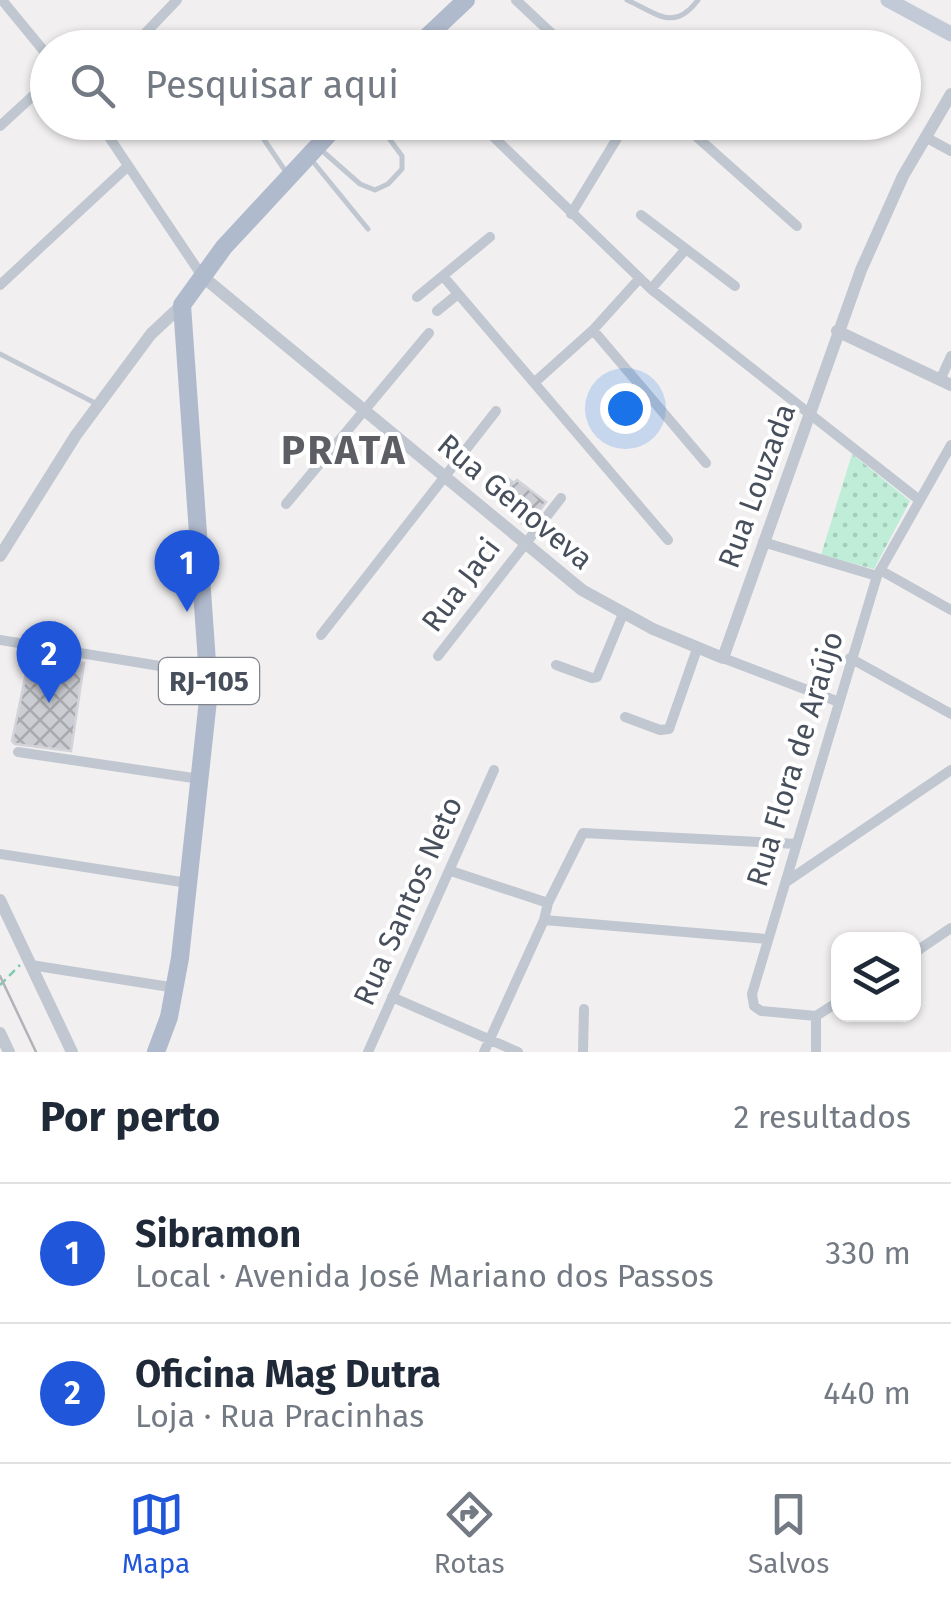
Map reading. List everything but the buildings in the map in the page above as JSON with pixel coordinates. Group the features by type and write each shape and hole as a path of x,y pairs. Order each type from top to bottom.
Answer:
{"main road":[{"path":"434,30 466,0"},
{"path":"888,0 951,34"},
{"path":"182,305 202,276 323,140"},
{"name":"RJ-105","path":"156,1052 176,988 201,779 209,674 182,305"}],"street":[{"path":"2,0 30,34"},
{"path":"149,30 177,0"},
{"path":"516,0 548,30"},
{"name":"Rua Louzada","path":"723,658 837,331 903,176 951,94"},
{"path":"0,126 30,98"},
{"path":"926,138 951,151"},
{"path":"110,140 202,276"},
{"path":"496,140 651,289 918,499"},
{"path":"571,214 615,140"},
{"path":"700,140 797,226"},
{"path":"0,285 128,167"},
{"path":"641,215 735,286"},
{"path":"418,298 490,237"},
{"path":"651,289 686,249"},
{"name":"Rua Genoveva","path":"202,276 582,590 623,614 723,658"},
{"path":"443,276 668,540"},
{"path":"535,382 593,330 639,278"},
{"path":"438,311 458,294"},
{"path":"0,556 55,465 98,405 150,334 182,305"},
{"path":"593,330 706,464"},
{"path":"837,331 946,382 951,356"},
{"path":"286,504 428,332"},
{"path":"321,635 496,411"},
{"name":"Rua Flora de Araújo","path":"816,1016 767,1012 754,1006 752,994 850,658 879,573 951,445"},
{"name":"Rua Jaci","path":"438,656 561,498"},
{"path":"763,542 879,573 951,610"},
{"path":"556,665 597,677 623,614"},
{"path":"0,640 209,674"},
{"path":"625,717 653,728 669,728 697,649"},
{"path":"723,658 839,702"},
{"path":"850,658 951,714"},
{"path":"18,752 201,779"},
{"name":"Rua Santos Neto","path":"368,1052 494,770"},
{"path":"786,882 951,770"},
{"path":"486,1046 578,838 588,833 797,844"},
{"path":"0,854 188,883"},
{"path":"451,871 548,904"},
{"path":"0,900 72,1052"},
{"path":"544,920 766,939"},
{"path":"921,948 951,928"},
{"path":"30,962 176,988"},
{"path":"392,997 486,1046 518,1052"},
{"path":"816,1052 816,1016 831,1006"},
{"path":"584,1009 584,1052"},
{"path":"0,1033 9,1052"}],"lane":[{"path":"627,0 677,20 698,0"},
{"path":"264,140 288,176"},
{"path":"312,151 375,190 388,184 402,169 402,156 390,140"},
{"path":"312,151 368,229"},
{"path":"0,354 98,405"}],"path":[{"path":"0,984 18,966 30,962"}],"green space":[{"path":"852,454 910,501 874,569 821,555"}],"railway":[{"path":"0,976 36,1052"}],"place":[{"name":"Sibramon","path":"187,612"},
{"name":"Oficina Mag Dutra","path":"49,703"}],"district":[{"name":"PRATA","path":"344,450"}]}
